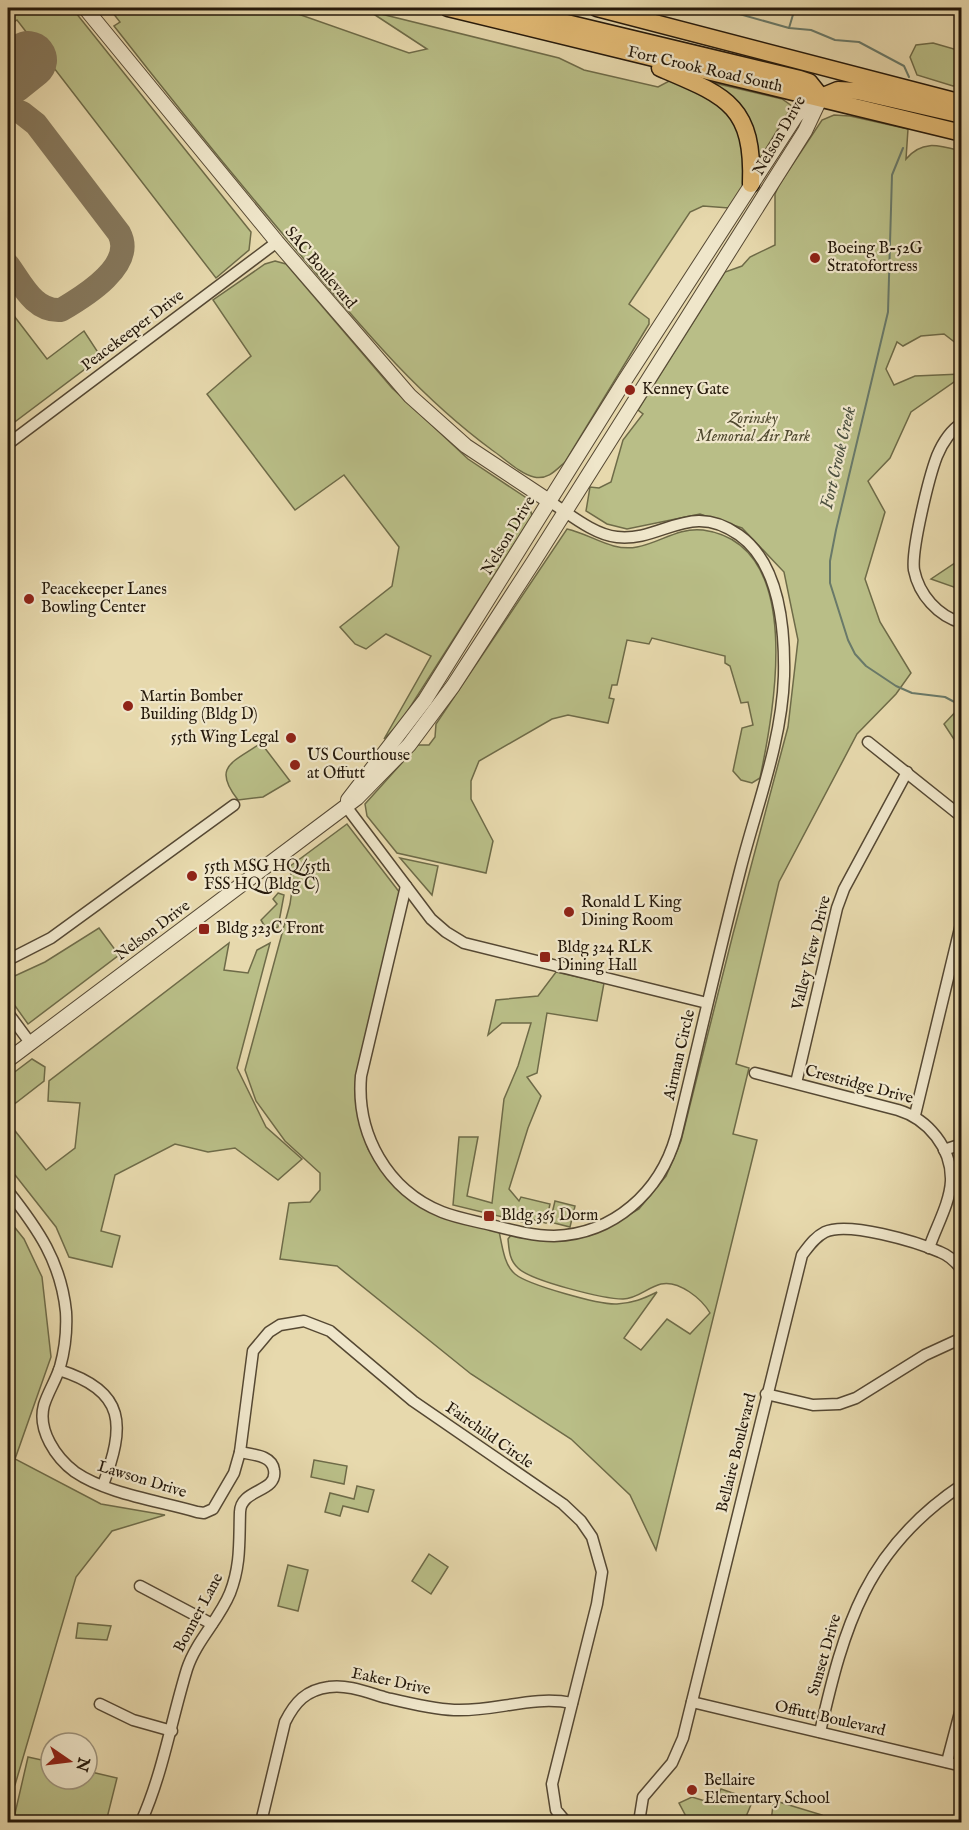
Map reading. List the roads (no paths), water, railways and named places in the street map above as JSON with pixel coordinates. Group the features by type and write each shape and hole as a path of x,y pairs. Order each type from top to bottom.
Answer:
{"main road":[{"name":"Fort Crook Road South","path":"448,8 962,133"},
{"path":"504,8 800,79 809,82 821,97 838,90 857,91 962,115"},
{"name":"Fort Crook Road South","path":"597,8 962,103"},
{"path":"612,48 693,82 728,102 737,111 748,133 752,154 751,184"}],"street":[{"name":"SAC Boulevard","path":"85,8 387,372 427,413 466,446 566,512 605,534 616,537 643,535 685,522 715,524 728,528 756,549 770,575 781,630 783,655 780,713 707,1003"},
{"name":"Nelson Drive","path":"345,805 363,777 393,744 419,709 549,501 796,116 808,104 821,97"},
{"name":"Nelson Drive","path":"8,1060 277,860 372,785 425,725 566,512 805,131 821,97"},
{"name":"Peacekeeper Drive","path":"8,444 277,242"},
{"path":"962,423 945,441 937,457 915,551 914,570 921,589 935,609 962,623"},
{"path":"868,742 962,816"},
{"name":"Valley View Drive","path":"796,1083 837,908 844,889 907,772"},
{"path":"8,960 51,938 234,805"},
{"path":"345,805 406,886"},
{"name":"Airman Circle","path":"406,886 437,925 464,943 707,1003 669,1159 651,1186 626,1211 588,1230 552,1236 506,1229 440,1211 402,1187 384,1166 365,1129 360,1100 361,1076 406,886"},
{"path":"915,1115 962,920"},
{"path":"8,1014 31,1044"},
{"name":"Crestridge Drive","path":"755,1073 915,1115 933,1132 944,1150 951,1180 929,1248"},
{"path":"944,1150 962,1144"},
{"path":"8,1191 40,1233 58,1270 66,1328 58,1370 93,1384 113,1408 118,1437 103,1485"},
{"name":"Bellaire Boulevard","path":"639,1822 644,1797 678,1753 802,1255 812,1242 825,1232 839,1228 856,1229 942,1253 962,1270"},
{"name":"Fairchild Circle","path":"240,1452 248,1372 253,1351 269,1332 280,1325 304,1321 330,1331 413,1401 563,1504 581,1521 592,1537 602,1572 597,1604 554,1770 552,1799 556,1810 566,1822"},
{"path":"766,1394 813,1405 839,1404 856,1398 925,1355 962,1338"},
{"name":"Lawson Drive","path":"58,1370 43,1407 46,1431 51,1444 63,1462 87,1479 204,1513 213,1509 221,1498 240,1452"},
{"name":"Bonner Lane","path":"141,1822 159,1777 188,1668 229,1594 237,1572 241,1543 240,1509 244,1499 253,1491 264,1489 272,1482 275,1472 272,1463 264,1457 240,1452"},
{"name":"Sunset Drive","path":"820,1732 844,1636 862,1593 876,1570 911,1525 962,1485"},
{"path":"140,1586 212,1624"},
{"name":"Eaker Drive","path":"261,1822 285,1722 291,1708 307,1693 339,1686 426,1706 454,1710 488,1708 535,1700 572,1703"},
{"name":"Offutt Boulevard","path":"692,1702 962,1766"},
{"path":"100,1704 134,1720 172,1731"},
{"path":"947,1762 962,1705"}],"waterway":[{"name":"Fort Crook Creek","path":"718,8 789,28 811,30 835,40 859,42 904,66 909,77"},
{"path":"789,28 795,8"},
{"name":"Fort Crook Creek","path":"903,148 892,175 888,312 836,530 830,561 830,583 848,640 855,654 866,666 896,686 912,693 945,697 962,706"}],"place":[{"name":"Boeing B-52G Stratofortress","path":"815,258"},
{"name":"Kenney Gate","path":"630,390"},
{"name":"Peacekeeper Lanes Bowling Center","path":"29,599"},
{"name":"Martin Bomber Building (Bldg D)","path":"128,706"},
{"name":"55th Wing Legal","path":"291,738"},
{"name":"US Courthouse at Offutt","path":"295,765"},
{"name":"55th MSG HQ/55th FSS HQ (Bldg C)","path":"192,876"},
{"name":"Ronald L King Dining Room","path":"569,912"},
{"name":"Bldg 323C Front","path":"204,929"},
{"name":"Bldg 324 RLK Dining Hall","path":"545,957"},
{"name":"Bldg 365 Dorm","path":"489,1216"},
{"name":"Bellaire Elementary School","path":"692,1790"}],"park label":[{"name":"Zorinsky Memorial Air Park","path":"753,428"}]}
